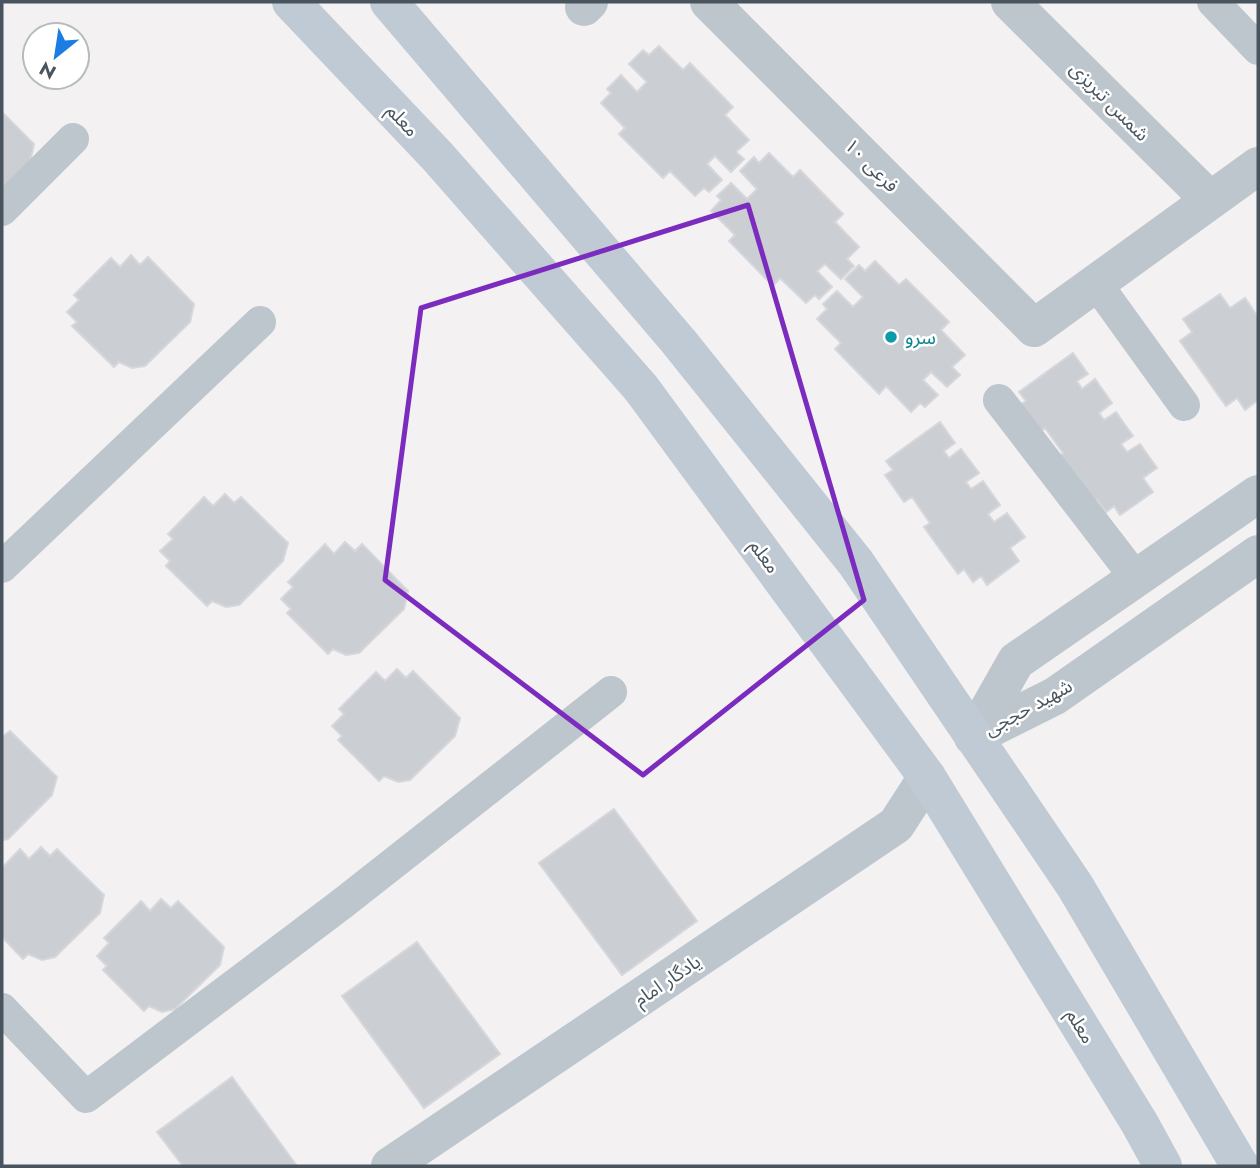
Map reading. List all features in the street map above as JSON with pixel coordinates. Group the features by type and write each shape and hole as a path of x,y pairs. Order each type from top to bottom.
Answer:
{"main road":[{"name":"معلم","path":"291,2 438,157 641,388 928,777 1133,1112 1163,1166"},
{"path":"389,2 679,342 856,563 1075,886 1240,1166"},
{"path":"928,777 973,737"}],"street":[{"name":"فرعی ۱۰","path":"709,2 1034,328 1097,283"},
{"name":"شمس تبریزی","path":"1010,2 1210,200"},
{"path":"1213,2 1258,49"},
{"path":"2,210 73,139"},
{"path":"1184,405 1097,283 1258,166"},
{"path":"2,567 260,322"},
{"path":"999,400 1135,578"},
{"name":"شهید حججی","path":"973,737 1016,661 1258,494"},
{"name":"شهید حججی","path":"973,737 1055,696 1258,555"},
{"path":"2,1009 86,1097 343,903 611,692"},
{"name":"یادگار امام","path":"390,1166 896,825 928,777"}],"highlighted area":[{"path":"748,205 864,600 643,775 385,580 421,308"}],"building":[{"path":"659,46 683,70 690,63 733,107 725,115 749,140 736,152 744,159 731,172 715,156 707,164 722,180 709,192 704,188 695,196 670,171 663,178 619,134 625,128 601,103 611,93 607,89 621,75 637,92 647,82 629,64 643,50 649,55"},
{"path":"2,112 34,144 30,162 2,190"},
{"path":"769,153 793,177 800,170 843,214 835,222 859,247 847,259 854,266 841,279 825,264 817,271 832,287 819,299 815,295 806,303 780,278 773,286 729,241 735,235 711,211 721,200 717,196 731,183 747,199 757,189 740,171 754,157 759,163"},
{"path":"131,255 140,265 148,257 194,304 190,322 145,366 132,368 119,362 114,367 72,326 77,322 67,312 79,300 74,295 111,258 120,267"},
{"name":"سرو","path":"875,261 899,285 906,279 949,322 941,330 965,355 952,367 960,375 947,387 931,372 923,380 938,395 925,407 920,403 911,412 886,386 879,394 835,349 841,343 817,319 827,309 823,304 837,291 853,307 863,297 845,279 859,265 865,271"},
{"path":"1220,294 1230,308 1245,298 1258,317 1258,400 1245,410 1237,398 1226,406 1180,341 1192,332 1183,319"},
{"path":"1073,353 1088,374 1077,381 1082,389 1095,379 1112,403 1099,413 1104,420 1116,412 1133,436 1121,444 1127,452 1140,444 1157,468 1143,478 1153,492 1120,515 1114,506 1106,512 1097,500 1091,504 1057,458 1063,453 1045,428 1038,433 1018,406 1026,401 1019,392"},
{"path":"940,422 955,443 944,451 949,458 961,449 979,473 966,482 971,489 983,481 1000,505 988,514 994,522 1007,513 1025,537 1010,548 1019,561 987,585 981,576 973,582 964,569 958,574 924,527 930,523 912,497 904,502 885,475 893,470 886,461"},
{"path":"225,494 234,503 241,497 288,543 283,561 239,605 226,607 212,601 207,606 166,566 170,561 160,551 173,539 168,534 204,497 213,506"},
{"path":"345,542 355,551 362,544 408,591 404,609 359,653 346,655 333,649 328,654 287,613 291,609 281,599 293,587 288,582 325,544 334,554"},
{"path":"397,669 406,678 413,671 460,718 455,736 410,780 398,782 384,776 379,781 338,740 342,736 332,726 344,714 339,709 376,672 385,681"},
{"path":"10,731 57,777 52,795 8,839 2,840 2,737"},
{"path":"614,809 697,921 622,975 539,863"},
{"path":"41,847 50,856 57,849 104,895 100,913 55,957 42,960 28,954 23,959 2,937 2,868 20,849 29,859"},
{"path":"161,899 171,908 178,901 224,947 220,965 175,1009 162,1012 149,1006 144,1011 103,970 107,966 97,956 109,943 104,938 141,901 150,911"},
{"path":"417,942 500,1054 424,1108 342,996"},
{"path":"232,1077 297,1166 183,1166 157,1132"}],"place":[{"name":"سرو","path":"891,337"}]}
